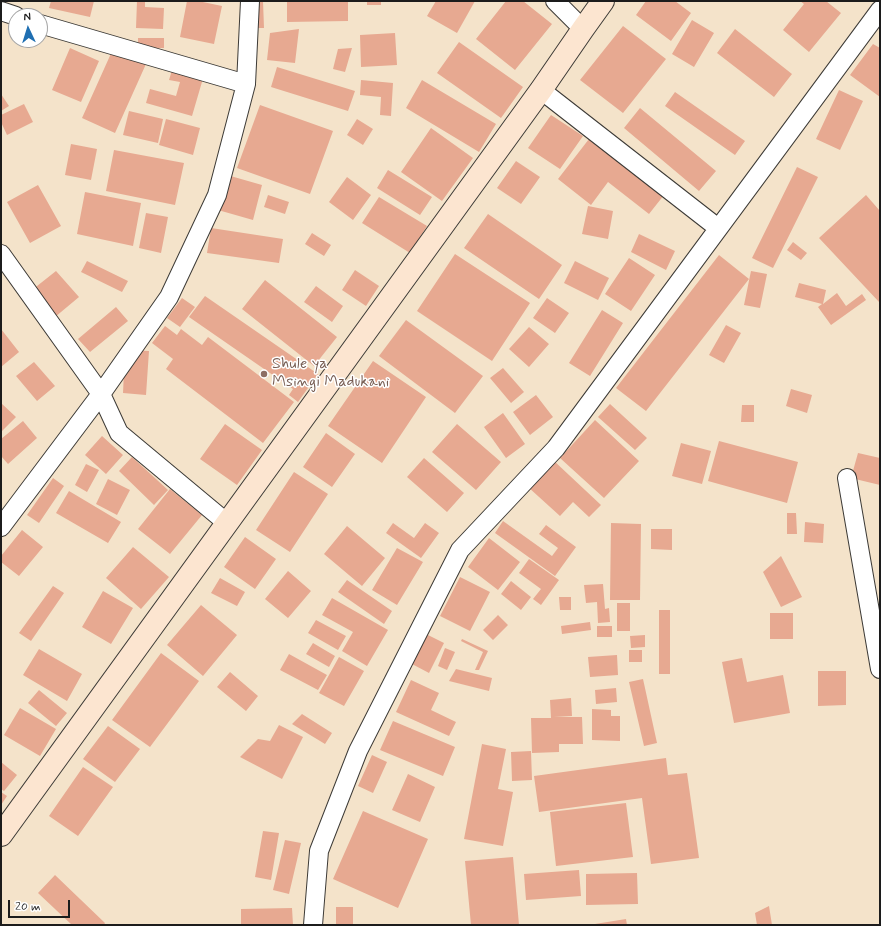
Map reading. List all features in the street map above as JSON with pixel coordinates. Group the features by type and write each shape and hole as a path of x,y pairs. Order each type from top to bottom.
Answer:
{"main road":[{"path":"1,835 541,90 603,1"}],"street":[{"path":"1,527 102,394 169,297 218,195 246,84 250,1"},
{"path":"555,1 583,29"},
{"path":"313,925 319,851 355,758 460,550 556,448 880,10"},
{"path":"48,26 246,84"},
{"path":"541,90 718,228"},
{"path":"1,254 102,394 119,433 227,523"},
{"path":"847,478 880,669"}],"building":[{"path":"51,1 94,1 90,17 49,8"},
{"path":"137,1 145,1 145,7 164,8 163,29 136,28"},
{"path":"187,1 198,1 222,6 214,44 180,37"},
{"path":"255,1 263,1 264,28 256,28"},
{"path":"287,1 348,1 348,21 287,22"},
{"path":"367,1 381,1 381,5 367,5"},
{"path":"436,1 475,1 457,33 427,16"},
{"path":"506,1 523,1 552,24 515,70 476,39"},
{"path":"646,1 675,1 691,13 671,41 636,15"},
{"path":"800,1 826,1 841,13 809,52 783,30 804,4"},
{"path":"692,20 714,33 694,67 672,54"},
{"path":"623,26 666,59 623,113 580,80"},
{"path":"299,29 295,63 267,60 270,33"},
{"path":"735,29 792,74 774,97 717,53"},
{"path":"395,33 397,65 361,67 360,35"},
{"path":"138,38 164,38 164,48 138,48"},
{"path":"459,42 523,87 501,118 437,73"},
{"path":"873,44 880,48 880,97 850,75"},
{"path":"70,48 99,61 81,102 52,90"},
{"path":"352,48 345,72 333,69 338,49"},
{"path":"113,49 146,64 115,133 82,118"},
{"path":"173,67 204,75 192,116 146,103 150,89 176,96 180,82 169,80"},
{"path":"277,67 355,91 348,111 271,87"},
{"path":"361,80 393,83 391,116 380,115 381,97 360,95"},
{"path":"422,80 496,124 479,152 406,108"},
{"path":"839,90 863,101 840,150 816,139"},
{"path":"675,92 745,141 735,155 665,106"},
{"path":"1,94 9,106 1,111"},
{"path":"24,104 33,122 7,135 1,122 1,115"},
{"path":"260,105 333,131 310,194 237,168"},
{"path":"640,108 716,171 699,191 624,128"},
{"path":"129,111 163,119 158,143 123,135"},
{"path":"551,115 583,136 560,169 528,148"},
{"path":"166,119 200,128 193,155 159,145"},
{"path":"357,119 373,129 363,145 347,135"},
{"path":"431,128 473,158 442,201 401,172"},
{"path":"589,139 664,195 649,214 608,182 591,205 558,179"},
{"path":"71,144 97,149 91,180 65,175"},
{"path":"114,150 184,163 175,205 106,191"},
{"path":"516,161 540,177 521,204 497,188"},
{"path":"797,167 818,177 773,268 752,258"},
{"path":"388,170 432,197 420,215 377,188"},
{"path":"227,175 262,185 253,220 218,210"},
{"path":"347,177 371,195 353,220 329,202"},
{"path":"38,185 61,226 30,243 7,202"},
{"path":"85,192 141,203 133,246 77,234"},
{"path":"268,195 289,202 285,214 264,207"},
{"path":"866,195 880,211 880,303 819,238"},
{"path":"379,197 427,226 410,253 362,223"},
{"path":"588,206 613,211 608,239 582,234"},
{"path":"146,213 168,217 161,253 139,248"},
{"path":"488,214 562,265 539,299 464,248"},
{"path":"211,228 283,239 279,263 207,253"},
{"path":"312,233 331,245 324,256 305,244"},
{"path":"639,234 675,251 666,270 631,252"},
{"path":"793,242 807,253 801,260 787,250"},
{"path":"455,254 530,303 492,361 417,311"},
{"path":"719,255 749,279 646,411 616,388"},
{"path":"629,258 655,275 631,311 605,294"},
{"path":"87,261 128,281 122,292 81,272"},
{"path":"575,261 609,278 598,300 564,283"},
{"path":"355,270 379,286 366,306 342,290"},
{"path":"56,271 79,297 55,317 32,290"},
{"path":"751,271 767,274 760,308 744,305"},
{"path":"265,280 337,337 314,366 242,309"},
{"path":"799,283 826,290 823,304 837,293 846,306 862,294 866,300 831,325 818,307 822,304 795,297"},
{"path":"316,286 343,306 332,322 304,302"},
{"path":"205,296 318,374 298,402 289,395 293,389 189,317"},
{"path":"182,298 195,307 180,327 167,318"},
{"path":"547,298 569,313 555,333 533,318"},
{"path":"116,307 128,321 90,352 78,339"},
{"path":"602,310 623,323 590,376 569,363"},
{"path":"406,320 483,376 455,413 379,356"},
{"path":"726,325 741,333 724,363 709,355"},
{"path":"165,326 177,335 181,329 202,345 208,337 294,402 263,443 166,369 173,359 152,343"},
{"path":"529,327 549,344 529,367 509,349"},
{"path":"1,329 19,352 1,367"},
{"path":"125,350 149,351 146,395 123,393"},
{"path":"373,361 426,397 382,463 328,426"},
{"path":"34,362 55,386 37,401 16,376"},
{"path":"503,368 524,392 511,403 490,378"},
{"path":"791,389 812,395 807,413 786,406"},
{"path":"536,395 553,417 530,435 513,412"},
{"path":"1,403 16,417 1,432"},
{"path":"610,404 647,438 635,450 598,417"},
{"path":"742,405 754,405 754,422 741,422"},
{"path":"503,413 525,444 506,458 484,427"},
{"path":"595,420 639,461 604,498 560,458"},
{"path":"23,421 37,438 8,464 1,456 1,439"},
{"path":"225,424 262,450 237,485 200,459"},
{"path":"457,424 501,462 476,490 432,452"},
{"path":"326,433 355,454 332,487 303,467"},
{"path":"102,436 123,455 106,474 85,455"},
{"path":"719,441 798,462 787,503 708,481"},
{"path":"681,443 711,451 702,484 672,476"},
{"path":"858,453 880,458 880,485 851,478"},
{"path":"132,457 168,490 154,505 119,471"},
{"path":"424,458 464,493 447,512 407,477"},
{"path":"553,460 601,505 589,517 573,502 560,516 528,487"},
{"path":"86,464 99,470 87,492 75,485"},
{"path":"294,472 328,494 290,552 256,530"},
{"path":"53,478 64,486 39,523 27,515"},
{"path":"108,479 130,490 117,515 96,504"},
{"path":"170,489 202,515 170,554 138,529"},
{"path":"69,491 121,522 108,543 56,513"},
{"path":"787,513 796,513 797,534 787,534"},
{"path":"503,521 552,556 558,548 539,534 546,525 576,547 555,576 495,533"},
{"path":"805,522 824,524 823,543 804,542"},
{"path":"393,523 414,538 425,523 439,533 421,558 386,533"},
{"path":"611,523 641,524 640,600 610,600"},
{"path":"347,526 385,558 362,586 324,554"},
{"path":"651,529 672,529 672,550 651,549"},
{"path":"22,530 43,547 19,576 1,562 1,556"},
{"path":"245,537 276,559 255,589 224,567"},
{"path":"489,538 520,562 498,590 468,567"},
{"path":"133,547 169,577 141,609 106,578"},
{"path":"397,548 423,562 397,605 372,590"},
{"path":"781,556 802,597 781,607 763,572"},
{"path":"529,559 559,580 541,605 533,599 541,589 519,573"},
{"path":"288,571 311,591 288,618 265,599"},
{"path":"460,577 490,592 470,631 440,616"},
{"path":"220,578 245,592 237,606 211,593"},
{"path":"347,580 392,611 384,624 338,592"},
{"path":"511,581 531,597 521,610 501,594"},
{"path":"603,584 605,609 609,608 610,622 598,623 597,602 586,603 584,585"},
{"path":"53,586 64,593 31,641 19,633"},
{"path":"103,591 133,608 111,644 82,627"},
{"path":"559,597 571,597 571,610 560,610"},
{"path":"332,598 388,630 367,666 342,651 353,632 322,615"},
{"path":"617,603 630,603 630,631 617,631"},
{"path":"201,605 237,635 203,676 167,645"},
{"path":"659,610 670,610 670,674 659,674"},
{"path":"770,613 793,613 793,639 770,639"},
{"path":"498,615 508,625 493,640 483,630"},
{"path":"316,620 346,636 338,650 308,633"},
{"path":"590,622 591,630 562,634 561,626"},
{"path":"597,626 612,626 612,637 597,637"},
{"path":"426,634 444,643 429,673 412,664"},
{"path":"645,635 645,647 631,648 630,636"},
{"path":"462,639 488,651 479,670 475,670 483,652 461,641"},
{"path":"313,643 335,656 329,667 306,654"},
{"path":"445,648 455,652 447,670 438,666"},
{"path":"39,649 82,674 67,701 23,675"},
{"path":"629,650 642,650 642,662 629,662"},
{"path":"161,653 199,681 150,747 112,720"},
{"path":"289,654 327,675 318,690 280,670"},
{"path":"617,655 618,675 590,677 588,657"},
{"path":"339,657 364,671 344,706 319,693"},
{"path":"742,658 747,682 783,675 790,713 734,723 722,662"},
{"path":"456,669 492,678 489,691 449,681"},
{"path":"818,671 846,671 846,705 818,706"},
{"path":"230,672 258,696 246,711 217,687"},
{"path":"643,679 657,743 644,746 629,682"},
{"path":"411,680 439,693 431,710 456,722 449,736 396,712"},
{"path":"616,688 617,702 596,704 595,690"},
{"path":"39,690 67,713 56,726 28,703"},
{"path":"571,698 572,716 554,717 582,717 583,744 559,744 559,752 532,753 531,718 551,718 550,700"},
{"path":"20,708 56,729 40,756 4,735"},
{"path":"592,709 611,710 611,716 620,716 620,741 592,740"},
{"path":"302,714 332,733 325,744 292,724"},
{"path":"393,721 455,747 443,776 380,750"},
{"path":"279,725 303,737 282,779 240,757 258,739 270,741"},
{"path":"108,726 140,749 115,782 83,759"},
{"path":"482,744 506,749 498,789 513,792 503,846 464,839"},
{"path":"531,751 532,780 512,781 511,752"},
{"path":"372,755 387,762 373,793 358,786"},
{"path":"666,758 668,775 687,773 699,858 651,864 642,798 539,812 534,776"},
{"path":"1,762 17,775 4,791 1,789"},
{"path":"83,767 113,787 78,836 49,816"},
{"path":"408,774 435,787 420,822 392,810"},
{"path":"1,792 7,796 1,805"},
{"path":"626,803 633,857 556,866 550,812"},
{"path":"363,811 428,839 398,908 333,879"},
{"path":"263,831 279,833 271,880 255,877"},
{"path":"285,840 301,843 289,894 273,890"},
{"path":"513,857 519,925 471,925 465,861"},
{"path":"579,870 581,896 526,900 524,874"},
{"path":"637,873 638,904 586,905 586,874"},
{"path":"55,875 105,923 104,925 72,925 38,893"},
{"path":"769,906 772,925 757,925 755,913"},
{"path":"336,907 353,907 353,925 336,925"},
{"path":"292,908 293,925 241,925 241,909"},
{"path":"626,919 627,925 595,925 595,924"}],"place":[{"name":"Shule ya Msingi Madukani","path":"264,374"}]}
